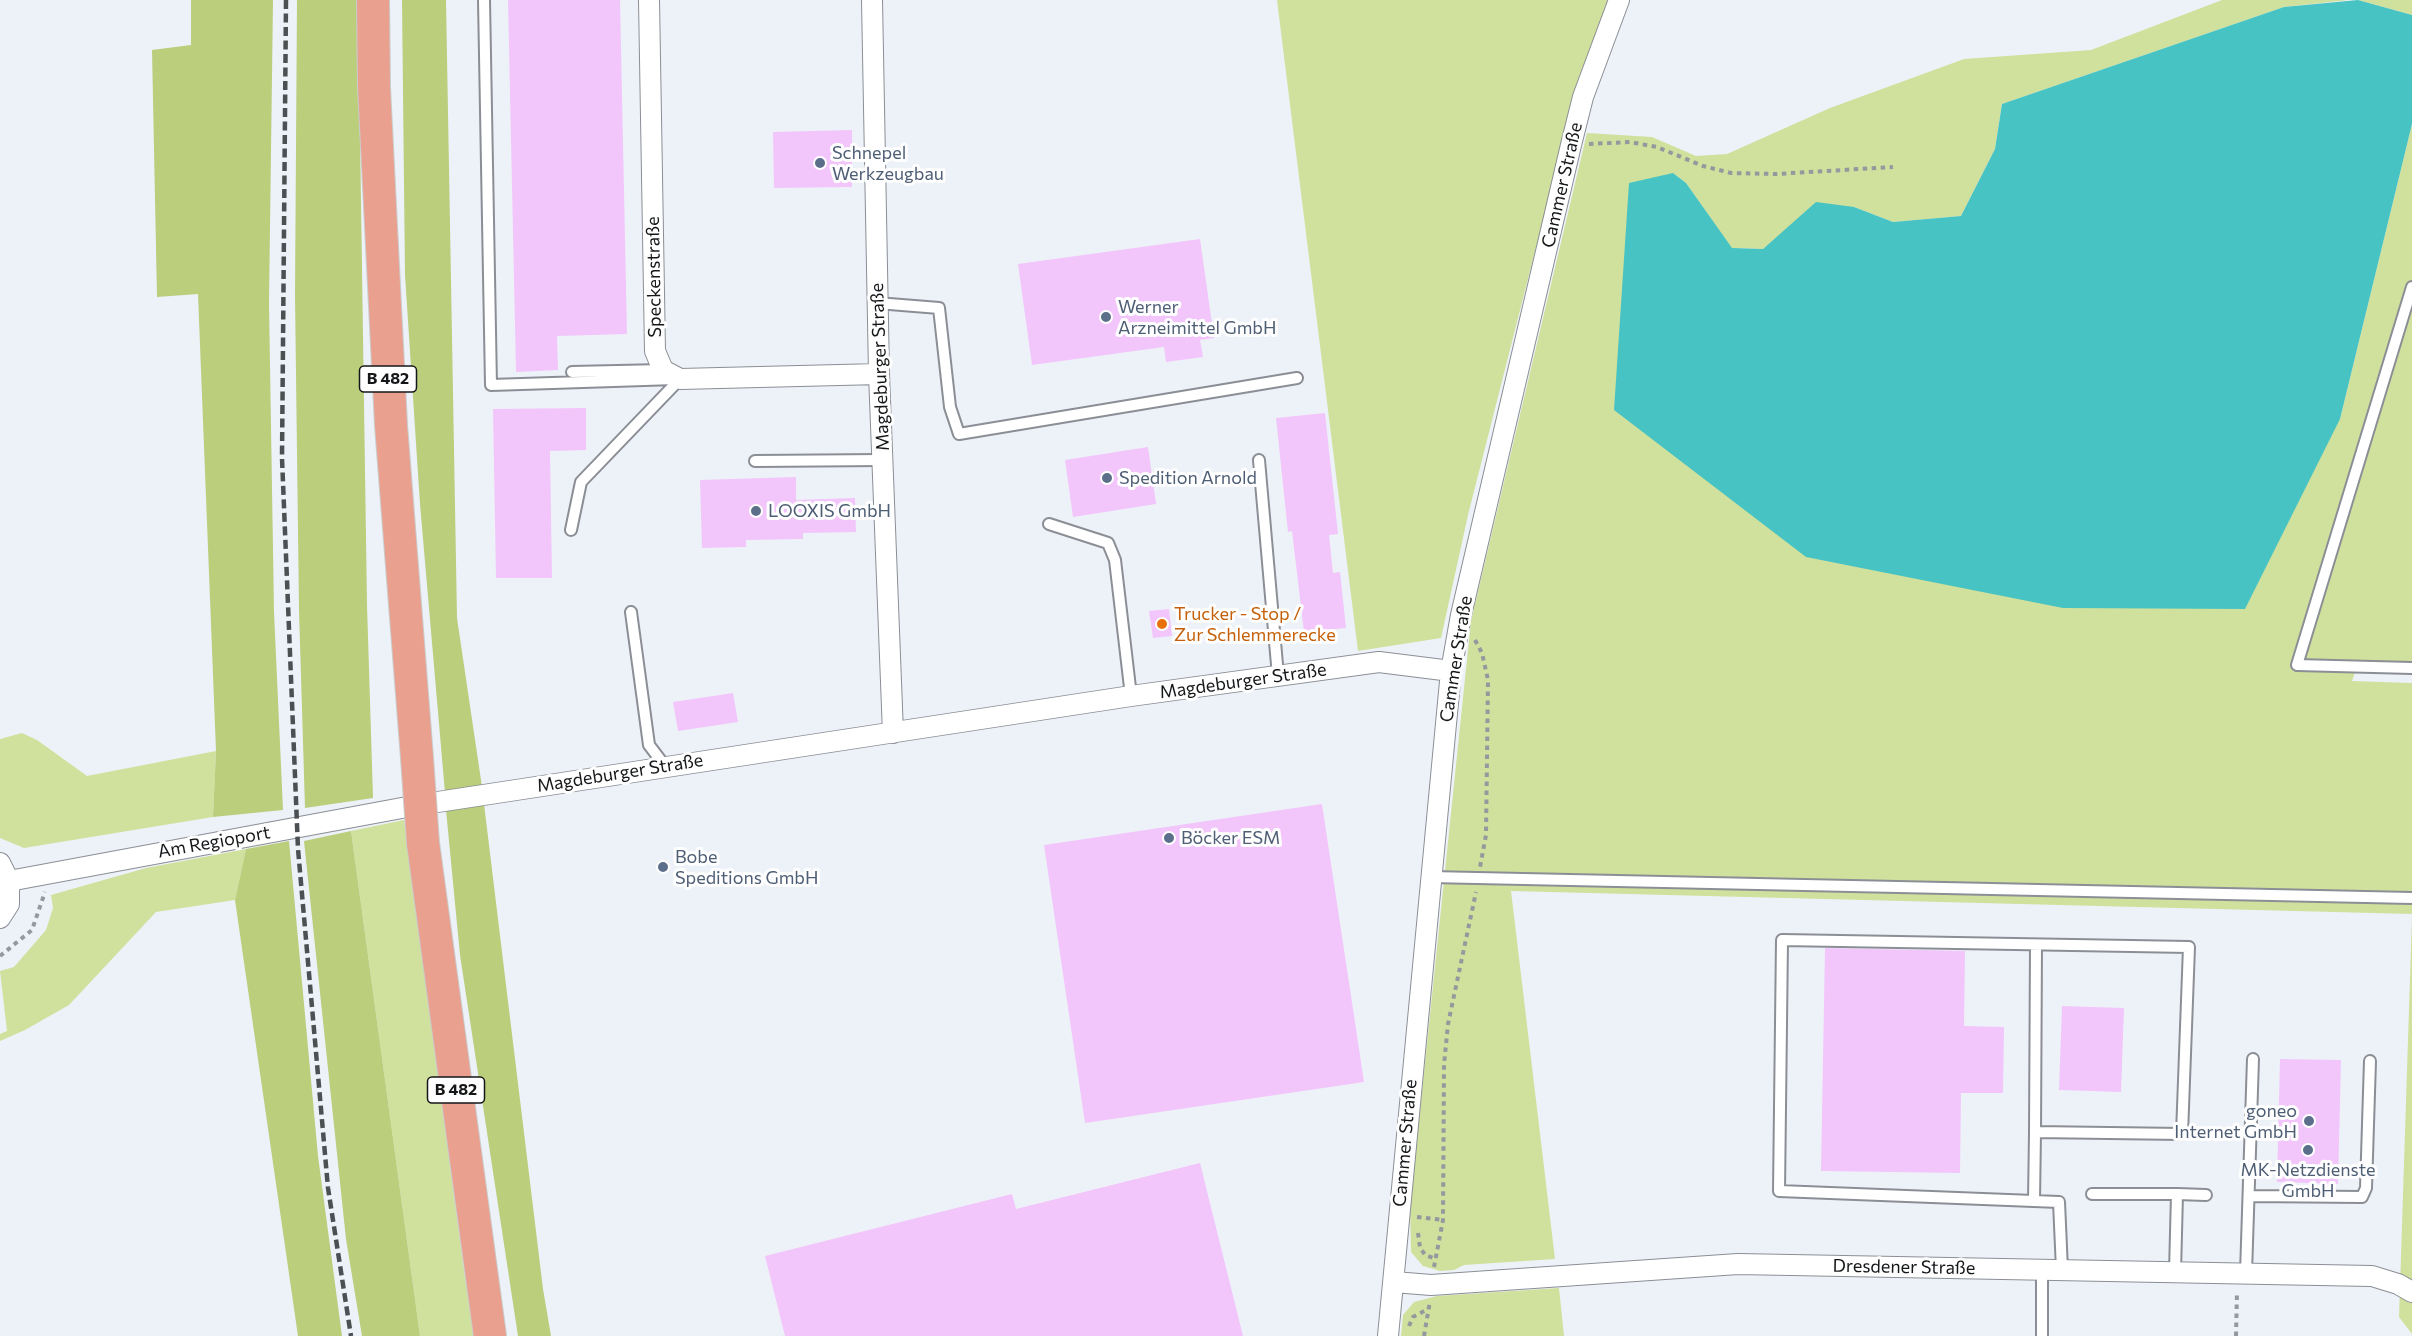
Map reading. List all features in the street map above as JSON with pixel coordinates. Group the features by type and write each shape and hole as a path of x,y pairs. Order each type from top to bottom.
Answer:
{"main road":[{"name":"B 482","path":"373,0 374,87 391,425 423,843 490,1336"}],"street":[{"name":"Speckenstraße","path":"649,0 655,351 671,375"},
{"name":"Magdeburger Straße","path":"872,0 879,375 893,733"},
{"name":"Cammer Straße","path":"1398,1335 1394,1282 1399,1215 1451,671 1461,615 1571,145 1583,97 1618,0"},
{"path":"671,375 879,375"},
{"name":"Magdeburger Straße","path":"418,805 1131,696 1379,662 1451,671"},
{"name":"Am Regioport","path":"9,881 418,805"},
{"path":"0,863 9,881 9,904 0,918"},
{"name":"Dresdener Straße","path":"1394,1282 1431,1285 1738,1264 2372,1276 2398,1284 2412,1292"}],"lane":[{"path":"484,0 491,385 671,375"},
{"path":"2412,287 2297,665 2412,668"},
{"path":"878,303 939,308 950,407 959,434 1297,378"},
{"path":"572,372 671,375"},
{"path":"571,530 581,482 671,375"},
{"path":"755,461 882,460"},
{"path":"1259,460 1278,676"},
{"path":"1049,524 1108,543 1115,560 1131,696"},
{"path":"631,612 649,745 665,766"},
{"path":"1430,877 2412,898"},
{"path":"2035,1132 2182,1134 2189,947 1782,940 1779,1191 2059,1202 2062,1270"},
{"path":"2034,1201 2036,945"},
{"path":"2242,1273 2249,1196 2253,1059"},
{"path":"2249,1196 2362,1197 2366,1188 2370,1060"},
{"path":"2092,1194 2206,1195"},
{"path":"2175,1272 2177,1194"},
{"path":"2042,1270 2043,1336"}],"path":[{"path":"1571,145 1630,142 1657,147 1703,166 1731,173 1776,174 1893,167"},
{"path":"1424,1336 1443,1220 1444,1065 1448,1024 1486,835 1488,680 1482,653 1461,615"},
{"path":"0,956 32,930 44,897 46,873"},
{"path":"1399,1215 1443,1220"},
{"path":"1420,1217 1418,1232 1420,1247 1425,1255 1436,1259"},
{"path":"2236,1336 2242,1273"},
{"path":"1398,1335 1413,1317 1428,1309"}],"green space":[{"path":"191,0 273,0 269,303 274,612 283,810 213,817 216,751 198,294 157,297 152,50 191,45"},
{"path":"297,0 358,0 367,605 373,798 305,808 299,610 295,295"},
{"path":"402,0 446,0 457,618 482,787 445,793 420,504 405,275"},
{"path":"1277,0 1609,0 1568,121 1468,515 1441,638 1358,651"},
{"path":"2222,0 2349,0 2284,7 2002,104 1995,149 1961,216 1893,222 1854,207 1790,227 1763,249 1731,248 1686,183 1673,173 1614,410 2340,419 2412,124 2412,663 2359,661 2352,681 2412,683 2412,914 1511,891 1555,1259 1464,1265 1454,1270 1440,1271 1423,1266 1411,1252 1410,1207 1471,621 1587,133 1652,137 1696,156 1727,154 1830,108 1964,59 2091,50"},
{"path":"2358,0 2412,0 2412,15"},
{"path":"22,733 37,740 87,776 216,751 213,817 24,848 0,838 0,739"},
{"path":"484,804 543,1289 551,1336 518,1336 460,955 446,810"},
{"path":"404,820 465,1278 476,1336 420,1336 351,831"},
{"path":"351,831 420,1336 362,1336 346,1239 304,841"},
{"path":"289,841 318,1156 342,1336 298,1336 235,900 246,849"},
{"path":"246,849 235,900 156,912 69,1005 25,1030 0,1041 0,1034 7,1031 0,971 14,967 46,930 53,908 51,895 146,868"},
{"path":"2412,917 2412,1334 2399,1317"},
{"path":"1559,1288 1564,1336 1401,1336 1403,1315 1414,1302 1437,1296"}],"water":[{"path":"2358,0 2412,15 2412,124 2340,419 2245,609 2063,608 1806,557 1614,410 1629,183 1673,173 1686,183 1732,248 1763,249 1816,202 1854,207 1893,222 1961,216 1995,149 2002,104 2284,7"}],"building":[{"path":"508,0 620,0 627,334 557,336 558,370 516,372"},
{"path":"852,130 852,187 774,188 773,132"},
{"path":"1200,239 1214,338 1200,340 1203,357 1166,362 1164,347 1032,365 1018,264"},
{"path":"586,408 586,450 550,451 552,578 496,578 493,409"},
{"path":"1325,413 1338,534 1329,535 1333,573 1340,572 1346,628 1304,632 1292,531 1288,532 1276,418"},
{"path":"1148,447 1156,504 1073,517 1065,460"},
{"path":"796,477 796,500 855,498 856,532 803,533 803,539 746,540 746,547 702,548 700,480"},
{"path":"1169,609 1172,636 1153,638 1149,611"},
{"path":"733,693 738,722 678,731 673,702"},
{"path":"1322,804 1364,1082 1085,1123 1044,845"},
{"path":"1825,948 1965,951 1964,1026 2004,1027 2003,1093 1961,1093 1960,1173 1821,1171"},
{"path":"2062,1006 2124,1008 2121,1092 2059,1090"},
{"name":"goneo Internet GmbH","path":"2280,1059 2341,1060 2338,1184 2277,1182"},
{"path":"1200,1163 1243,1336 785,1336 765,1256 1012,1194 1016,1209"}],"railway":[{"path":"286,0 282,458 298,849 328,1188 351,1336"}],"place":[{"name":"Schnepel Werkzeugbau","path":"820,163"},
{"name":"Werner Arzneimittel GmbH","path":"1106,317"},
{"name":"Spedition Arnold","path":"1107,478"},
{"name":"LOOXIS GmbH","path":"756,511"},
{"name":"Trucker - Stop / Zur Schlemmerecke","path":"1162,624"},
{"name":"Böcker ESM","path":"1169,838"},
{"name":"Bobe Speditions GmbH","path":"663,867"},
{"name":"goneo Internet GmbH","path":"2309,1121"},
{"name":"MK-Netzdienste GmbH","path":"2308,1150"}]}
